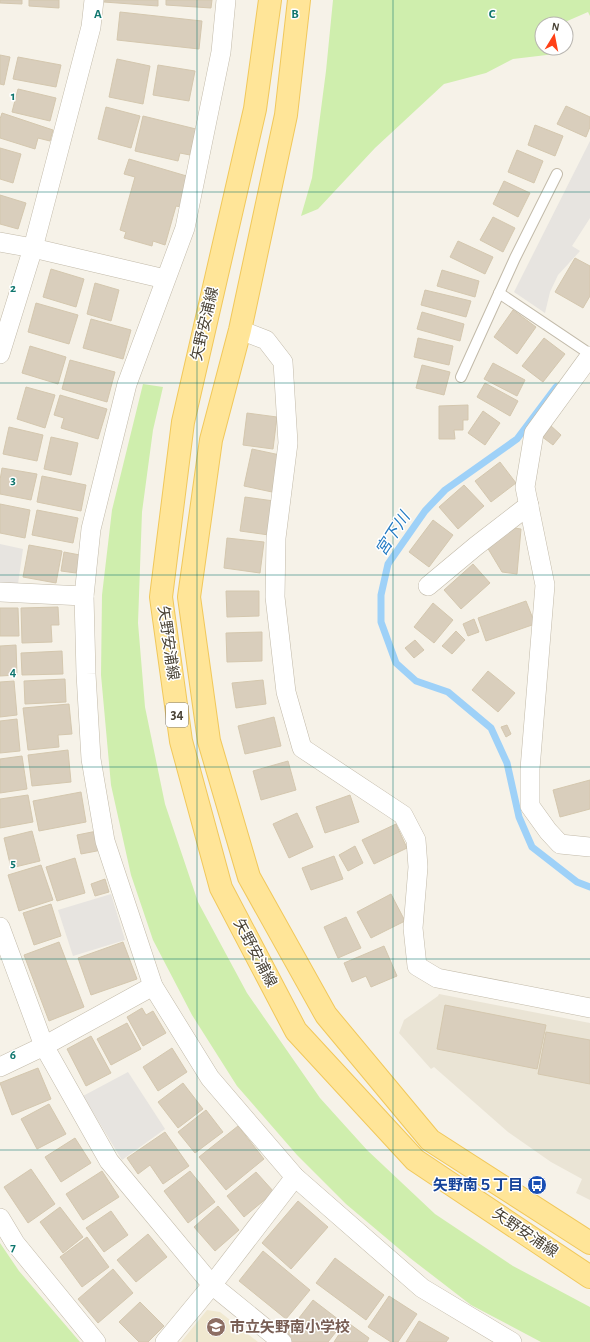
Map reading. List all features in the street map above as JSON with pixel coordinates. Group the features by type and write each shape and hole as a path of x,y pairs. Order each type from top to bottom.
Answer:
{"main road":[{"name":"矢野安浦線","path":"270,0 255,109 183,422 161,597 181,741 221,888 296,1031 415,1160 590,1277"},
{"name":"矢野安浦線","path":"299,0 286,115 240,330 210,440 189,597 209,741 249,877 326,1015 430,1140 590,1243"}],"street":[{"path":"0,354 33,248 91,27 94,0"},
{"path":"226,0 221,52 185,228 127,384 91,529 84,596 86,674 91,759 105,841 153,986 210,1078 295,1178 422,1288 512,1342"},
{"path":"0,242 33,248 165,279"},
{"path":"240,330 266,340 283,362 288,443 276,538 275,597 286,692 302,748 403,815 416,840 418,867 413,928 417,966 437,978 590,1008"},
{"path":"590,355 534,433 525,487 545,586 530,769 530,806 548,831 560,844 590,847"},
{"path":"428,586 529,505"},
{"path":"0,592 84,596"},
{"path":"0,926 44,1046 109,1161 212,1285 282,1342"},
{"path":"0,1067 44,1046 153,986"},
{"path":"165,1342 212,1285 295,1178"},
{"path":"0,1218 15,1243 96,1342"}],"lane":[{"path":"461,377 499,293 557,174"},
{"path":"499,293 590,355"}],"shaded area":[{"path":"590,141 590,218 572,246 580,251 558,275 550,292 545,313 514,292"},
{"path":"0,544 23,549 18,584 0,584"},
{"path":"111,894 125,940 73,956 58,910"},
{"path":"439,994 590,1023 590,1200 576,1193 582,1179 551,1162 508,1132 434,1067 431,1069 399,1033 404,1020"},
{"path":"128,1072 165,1129 122,1160 83,1096"},
{"name":"市立矢野南小学校","path":"207,1310 220,1312 258,1342 181,1342"}],"green space":[{"path":"333,0 590,0 590,16 588,12 574,18 574,16 534,16 534,56 538,56 513,59 486,73 444,84 375,148 318,209 301,216 312,178 326,71"},
{"path":"143,384 163,387 153,430 142,512 138,623 145,707 165,804 198,902 247,993 320,1098 367,1150 435,1214 513,1266 590,1307 590,1342 541,1342 471,1305 410,1258 346,1204 297,1155 237,1086 192,1015 153,940 131,875 111,785 101,675 102,595 112,510"},
{"path":"0,1243 19,1271 80,1342 0,1342"}],"building":[{"path":"0,0 22,0 22,4 0,3"},
{"path":"29,0 59,0 59,8 29,6"},
{"path":"105,0 158,0 158,6 104,2"},
{"path":"166,0 212,0 211,8 166,5"},
{"path":"120,12 202,21 199,49 117,40"},
{"path":"0,55 10,57 4,85 0,84"},
{"path":"18,57 61,65 56,87 13,79"},
{"path":"117,59 150,66 143,104 109,97"},
{"path":"158,65 195,71 189,101 153,95"},
{"path":"18,89 56,98 50,121 12,112"},
{"path":"566,106 590,117 590,127 586,137 557,124"},
{"path":"106,107 140,116 131,148 98,139"},
{"path":"2,113 53,130 50,141 38,138 35,149 0,138 0,119"},
{"path":"143,116 196,129 190,155 180,153 178,161 135,151"},
{"path":"535,125 563,136 555,156 528,145"},
{"path":"0,148 21,154 13,183 0,179"},
{"path":"517,150 543,161 534,183 508,172"},
{"path":"129,159 190,177 181,207 176,206 165,245 153,241 152,246 124,238 126,232 120,230 135,177 124,174"},
{"path":"504,181 530,193 518,217 493,204"},
{"path":"0,195 26,203 18,229 0,224"},
{"path":"493,217 515,228 503,252 480,240"},
{"path":"458,241 493,257 485,274 450,257"},
{"path":"575,258 590,266 590,296 583,308 555,292"},
{"path":"51,269 84,279 76,307 43,297"},
{"path":"442,270 479,281 475,297 437,286"},
{"path":"95,283 119,290 111,321 87,314"},
{"path":"425,290 471,301 466,317 421,305"},
{"path":"36,303 78,315 69,344 28,332"},
{"path":"513,310 536,327 517,354 494,337"},
{"path":"422,312 464,324 460,341 417,329"},
{"path":"91,319 131,330 123,359 83,348"},
{"path":"418,338 453,346 449,365 414,357"},
{"path":"544,338 565,354 543,382 522,366"},
{"path":"30,346 66,357 58,384 22,373"},
{"path":"70,360 115,372 107,402 62,389"},
{"path":"493,363 525,380 517,396 484,379"},
{"path":"422,365 450,372 444,395 416,388"},
{"path":"485,383 518,401 510,416 477,397"},
{"path":"26,387 55,395 45,428 17,419"},
{"path":"60,395 107,409 98,439 61,428 64,418 54,415"},
{"path":"468,405 468,420 463,420 463,430 454,430 455,439 439,439 439,406"},
{"path":"483,411 500,423 485,445 468,433"},
{"path":"247,413 277,417 273,449 243,445"},
{"path":"550,425 561,435 553,445 541,436"},
{"path":"9,427 43,435 37,461 3,454"},
{"path":"51,437 78,443 71,475 44,469"},
{"path":"252,449 280,455 272,492 244,486"},
{"path":"500,462 516,483 491,502 475,481"},
{"path":"2,468 37,474 31,500 0,494"},
{"path":"42,476 86,485 81,511 37,502"},
{"path":"464,485 484,506 458,529 439,507"},
{"path":"245,497 274,501 269,535 240,531"},
{"path":"0,504 30,510 25,538 0,533"},
{"path":"37,510 78,518 73,543 32,535"},
{"path":"433,520 453,535 429,567 409,552"},
{"path":"508,527 521,529 517,574 502,572 487,547"},
{"path":"227,538 264,542 260,573 224,568"},
{"path":"29,545 62,551 56,583 23,577"},
{"path":"64,552 80,555 76,573 61,571"},
{"path":"473,564 490,583 461,609 444,590"},
{"path":"226,591 259,591 259,616 227,617"},
{"path":"526,601 535,624 486,641 478,618"},
{"path":"433,603 453,620 434,643 414,627"},
{"path":"58,607 59,625 51,625 52,642 22,643 21,608"},
{"path":"0,608 18,608 19,636 0,636"},
{"path":"474,619 479,632 468,636 463,624"},
{"path":"456,631 465,640 452,654 442,646"},
{"path":"262,632 262,661 227,662 226,633"},
{"path":"415,640 424,650 414,658 405,648"},
{"path":"16,645 17,675 0,676 0,646"},
{"path":"62,651 63,674 22,675 21,653"},
{"path":"488,671 515,693 498,712 472,690"},
{"path":"65,679 66,702 25,704 24,681"},
{"path":"263,680 266,704 236,708 232,683"},
{"path":"14,681 17,715 0,717 0,682"},
{"path":"69,704 72,734 58,735 59,747 28,750 23,708"},
{"path":"274,717 281,746 245,754 238,726"},
{"path":"17,719 20,751 0,753 0,721"},
{"path":"507,725 511,734 506,737 501,727"},
{"path":"68,750 71,782 32,786 28,755"},
{"path":"22,756 27,789 0,793 0,759"},
{"path":"288,761 296,790 261,800 253,771"},
{"path":"590,780 590,809 560,817 553,790"},
{"path":"81,792 86,822 39,831 33,801"},
{"path":"28,795 33,822 0,828 0,799"},
{"path":"350,795 359,822 325,833 316,807"},
{"path":"297,813 313,847 289,858 273,824"},
{"path":"396,824 407,848 374,864 362,840"},
{"path":"32,831 40,861 11,868 4,838"},
{"path":"97,831 102,850 81,854 77,835"},
{"path":"355,846 363,863 348,871 339,855"},
{"path":"334,856 343,879 311,890 302,868"},
{"path":"75,858 85,893 57,901 46,867"},
{"path":"41,865 53,900 19,911 8,875"},
{"path":"105,879 109,892 95,896 91,884"},
{"path":"391,894 405,921 371,938 357,912"},
{"path":"51,904 61,936 34,945 23,913"},
{"path":"346,917 361,948 338,958 324,927"},
{"path":"59,942 84,1007 49,1021 24,955"},
{"path":"123,942 137,979 91,995 78,958"},
{"path":"384,946 397,976 371,987 366,976 352,982 344,963"},
{"path":"445,1005 546,1025 537,1069 437,1049"},
{"path":"142,1008 146,1015 153,1011 166,1033 143,1046 127,1017"},
{"path":"127,1023 141,1049 111,1065 97,1039"},
{"path":"546,1032 590,1040 590,1084 538,1074"},
{"path":"91,1036 111,1073 86,1086 67,1049"},
{"path":"172,1048 187,1072 158,1091 143,1067"},
{"path":"38,1068 51,1099 12,1115 0,1083"},
{"path":"183,1083 203,1109 178,1128 158,1102"},
{"path":"49,1104 66,1134 37,1149 21,1119"},
{"path":"206,1110 223,1132 195,1153 178,1132"},
{"path":"238,1126 264,1159 226,1190 199,1157"},
{"path":"165,1132 189,1166 163,1184 150,1165 138,1174 127,1158"},
{"path":"75,1138 91,1163 61,1182 45,1157"},
{"path":"31,1169 55,1204 28,1223 4,1187"},
{"path":"102,1171 119,1197 83,1220 66,1194"},
{"path":"190,1171 215,1202 188,1223 164,1191"},
{"path":"256,1172 274,1192 244,1217 227,1196"},
{"path":"298,1201 328,1227 291,1269 262,1243"},
{"path":"218,1206 239,1230 215,1251 194,1227"},
{"path":"60,1207 83,1237 63,1253 40,1222"},
{"path":"111,1211 128,1235 104,1252 86,1228"},
{"path":"148,1234 167,1257 136,1282 117,1260"},
{"path":"87,1237 109,1267 82,1287 60,1257"},
{"path":"263,1251 310,1290 286,1319 239,1281"},
{"path":"335,1258 384,1295 366,1320 316,1283"},
{"path":"113,1269 133,1293 98,1323 78,1299"},
{"path":"389,1296 417,1314 398,1342 391,1342 368,1327"},
{"path":"313,1300 343,1323 328,1342 292,1342 285,1336"},
{"path":"140,1302 164,1326 148,1342 139,1342 119,1322"},
{"path":"419,1321 449,1338 446,1342 406,1342"},
{"path":"347,1322 369,1338 367,1342 334,1342"}],"waterway":[{"name":"宮下川","path":"556,387 517,439 445,490 425,511 388,564 381,595 381,622 396,663 416,681 448,692 491,728 507,763 519,817 532,847 577,882 590,887"}],"place":[{"name":"矢野南５丁目","path":"537,1185"},
{"name":"市立矢野南小学校","path":"216,1327"}]}
